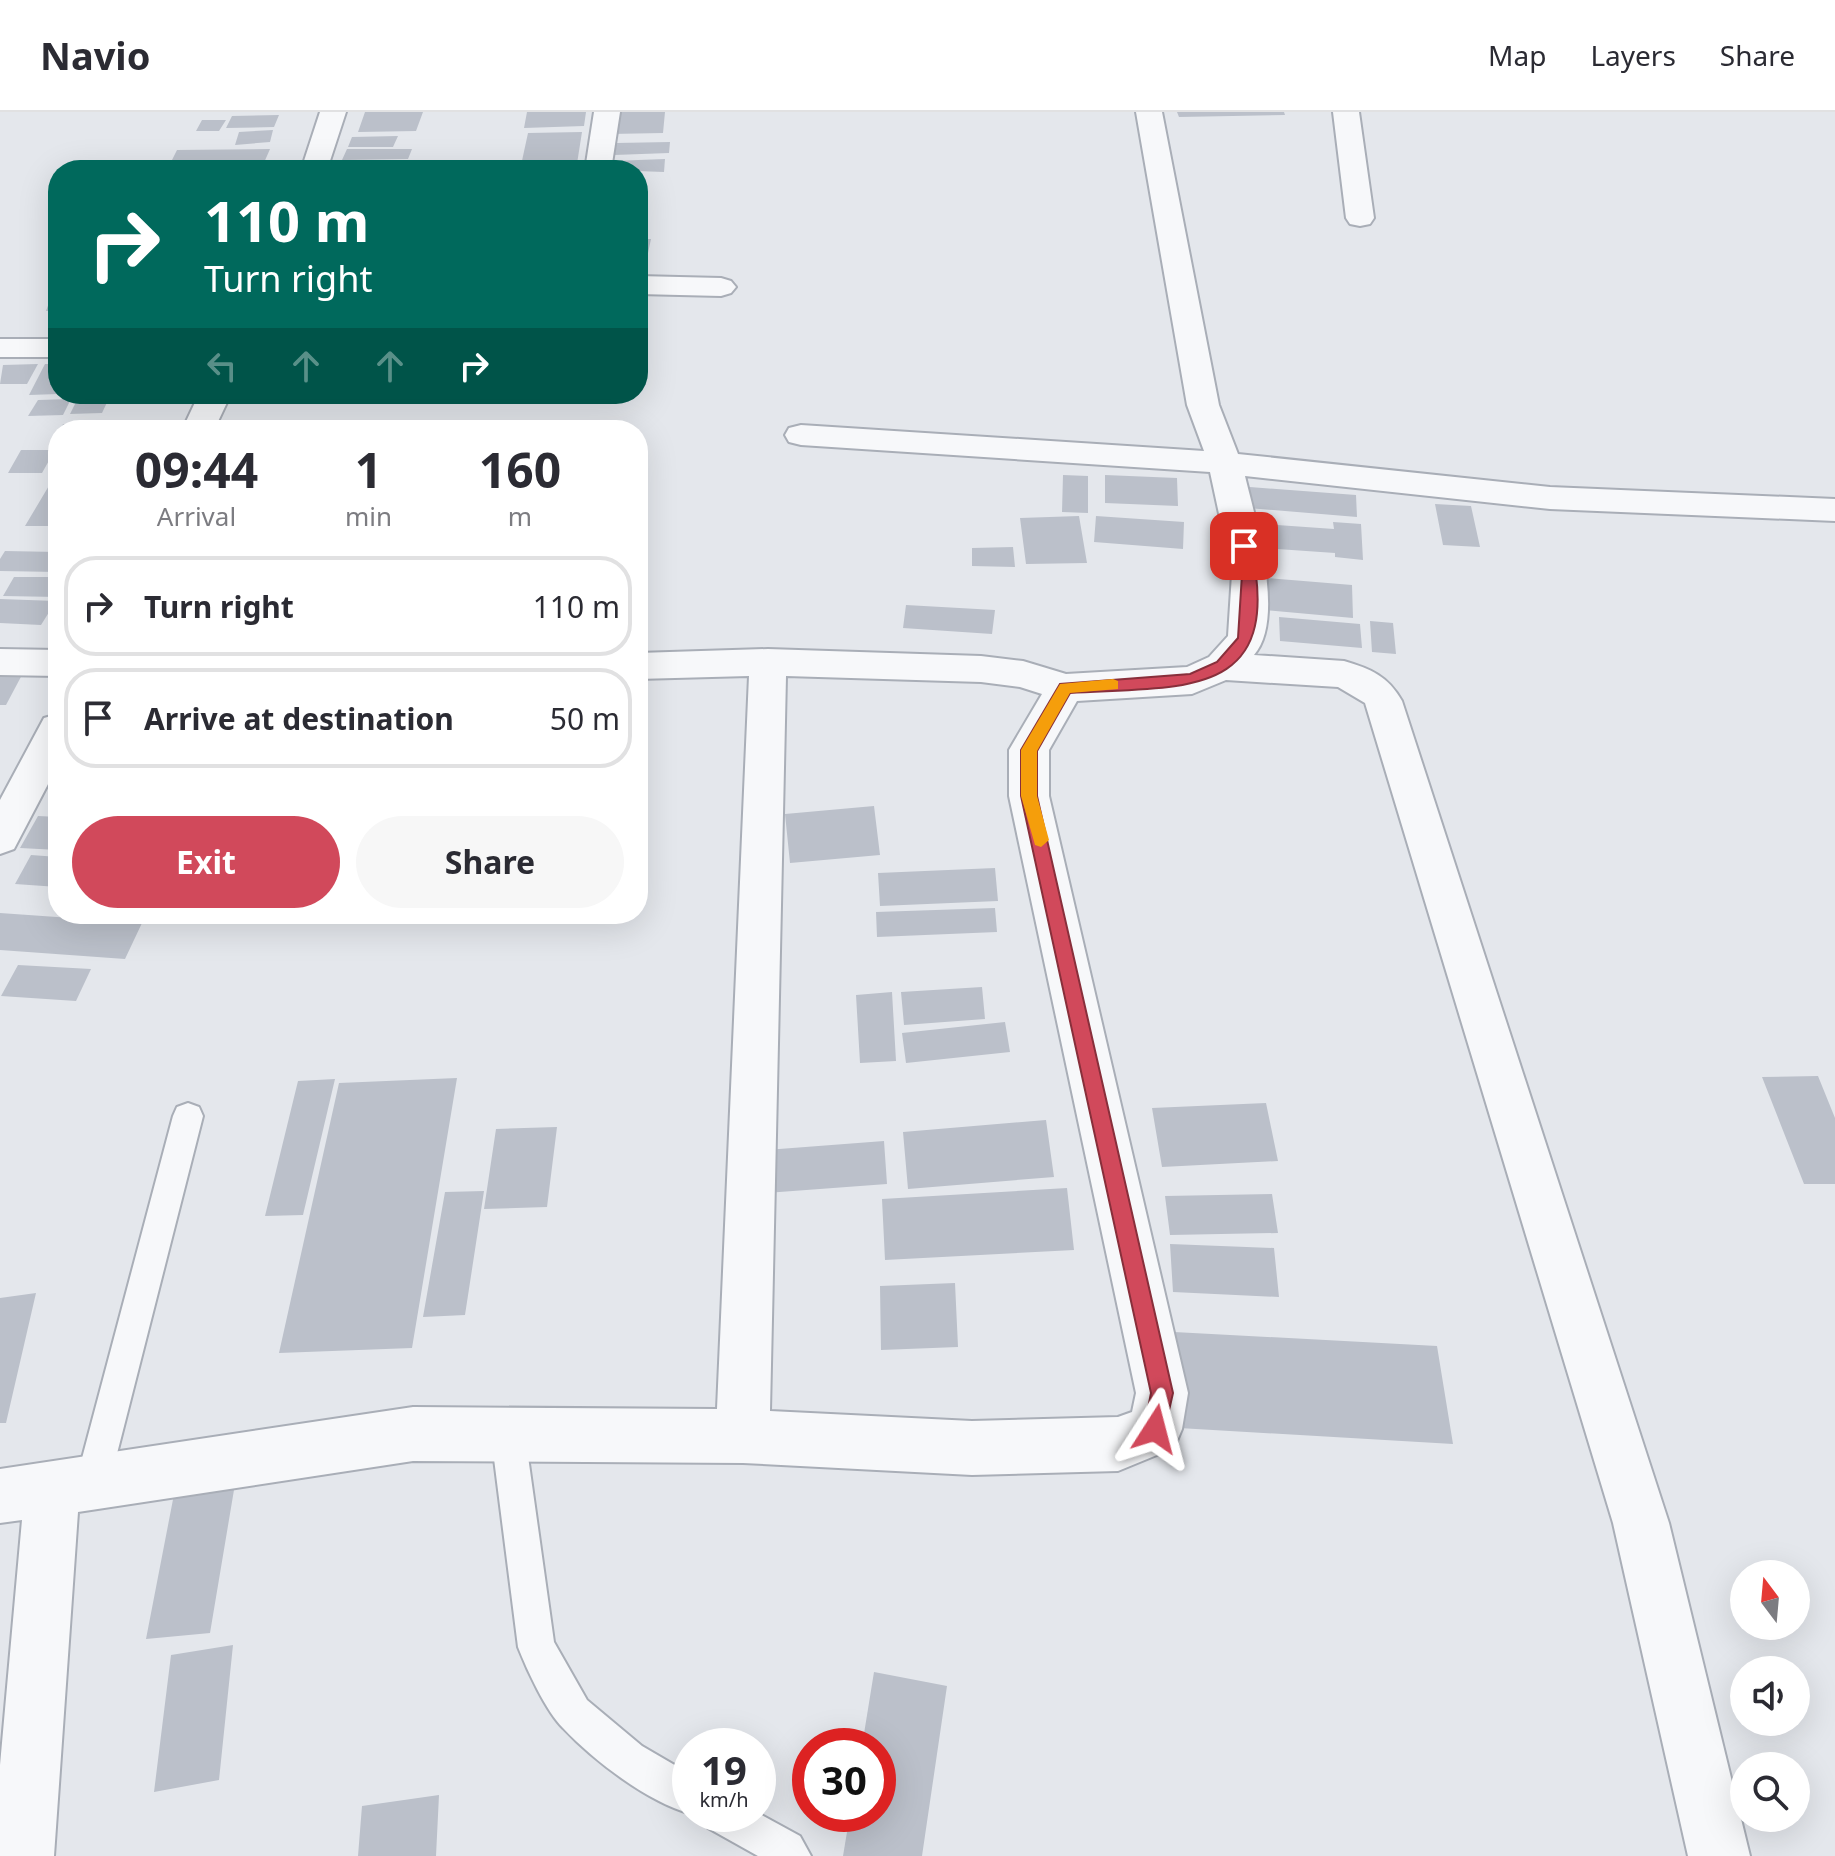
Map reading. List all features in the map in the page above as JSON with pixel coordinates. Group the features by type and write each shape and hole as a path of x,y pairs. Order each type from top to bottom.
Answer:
{"street":[{"path":"317,160 333,112"},
{"path":"600,160 607,112"},
{"path":"648,666 768,662 981,669 1023,674 1065,688 1192,680 1222,666 1246,640 1250,574 1225,463 1203,405 1149,112"},
{"path":"1346,112 1360,218"},
{"path":"648,285 721,287"},
{"path":"0,348 48,348"},
{"path":"801,435 1225,463 1550,498 1833,514"},
{"path":"0,662 48,663"},
{"path":"743,1436 768,662"},
{"path":"1222,666 1344,674 1375,689 1383,701 1641,1523 1719,1856"},
{"path":"23,1856 48,1488 413,1434 743,1436 972,1448 1118,1444 1155,1429 1162,1393 1029,796 1029,750 1065,688"},
{"path":"0,838 48,747"}],"lane":[{"path":"48,1488 188,1116"},
{"path":"508,1435 536,1647 574,1713 628,1760 672,1785"},
{"path":"752,1832 791,1856"}],"building":[{"path":"365,112 423,112 416,131 358,132"},
{"path":"527,112 586,112 584,126 524,128"},
{"path":"612,112 665,112 663,133 610,134"},
{"path":"1177,112 1284,112 1285,115 1179,117"},
{"path":"279,115 274,127 226,128 232,116"},
{"path":"202,120 226,120 219,131 196,131"},
{"path":"273,130 270,142 235,145 239,132"},
{"path":"582,132 578,160 522,160 528,133"},
{"path":"398,136 393,147 348,147 352,137"},
{"path":"670,142 669,153 614,155 616,143"},
{"path":"270,149 265,160 172,160 177,150"},
{"path":"347,149 412,149 408,159 342,160"},
{"path":"665,159 664,172 648,171 648,160 638,160"},
{"path":"38,364 27,384 0,384 3,365"},
{"path":"45,364 48,364 48,394 29,395"},
{"path":"38,400 48,400 48,404 68,404 63,415 28,416"},
{"path":"75,404 106,404 102,413 70,414"},
{"path":"21,450 48,450 48,462 42,473 8,473"},
{"path":"1063,475 1088,476 1088,513 1062,512"},
{"path":"1105,475 1177,478 1178,506 1105,503"},
{"path":"1237,486 1356,495 1357,517 1236,507"},
{"path":"48,487 48,526 25,526"},
{"path":"1435,504 1471,506 1480,547 1443,545"},
{"path":"1079,516 1087,563 1026,564 1020,518"},
{"path":"1096,516 1184,522 1183,549 1094,542"},
{"path":"1333,522 1361,524 1363,560 1335,557 1335,553 1264,548 1263,524 1334,529"},
{"path":"1013,547 1015,567 972,566 972,548"},
{"path":"5,551 48,552 48,572 0,571 0,559"},
{"path":"14,577 48,577 48,597 3,596"},
{"path":"1266,578 1352,585 1353,618 1265,610"},
{"path":"0,599 48,601 48,614 41,625 0,623"},
{"path":"906,605 995,610 992,634 903,628"},
{"path":"1279,617 1360,624 1362,648 1280,641"},
{"path":"1370,621 1393,623 1396,654 1372,652"},
{"path":"0,673 23,673 6,705 0,705"},
{"path":"874,806 880,855 790,863 785,814"},
{"path":"38,816 48,816 48,849 20,848"},
{"path":"31,855 48,856 48,886 15,884"},
{"path":"995,868 998,901 880,906 878,873"},
{"path":"995,908 997,932 877,937 876,912"},
{"path":"0,913 48,916 48,924 142,924 125,959 0,950"},
{"path":"18,965 91,969 76,1001 1,996"},
{"path":"982,987 985,1019 904,1025 901,992"},
{"path":"892,992 896,1061 860,1063 856,995"},
{"path":"1005,1022 1010,1052 906,1063 902,1033"},
{"path":"1818,1076 1835,1118 1835,1184 1804,1184 1762,1077"},
{"path":"457,1078 412,1348 279,1353 339,1083"},
{"path":"335,1079 303,1215 265,1216 298,1081"},
{"path":"1266,1103 1278,1161 1162,1167 1152,1108"},
{"path":"1046,1120 1054,1177 908,1189 903,1132"},
{"path":"557,1127 547,1207 484,1209 496,1129"},
{"path":"884,1141 887,1184 766,1193 766,1150"},
{"path":"1067,1188 1074,1250 885,1260 882,1199"},
{"path":"484,1191 465,1315 423,1317 445,1192"},
{"path":"1272,1194 1278,1233 1170,1235 1165,1196"},
{"path":"1170,1244 1274,1248 1279,1297 1173,1292"},
{"path":"955,1283 958,1347 881,1350 880,1286"},
{"path":"36,1293 6,1423 0,1423 0,1298"},
{"path":"1174,1332 1437,1346 1453,1444 1179,1428"},
{"path":"236,1478 210,1633 146,1639 176,1484"},
{"path":"233,1645 219,1780 154,1792 171,1655"},
{"path":"874,1672 947,1686 922,1856 843,1856 847,1832 896,1832 896,1728 865,1728"},
{"path":"439,1795 436,1856 358,1856 362,1806"}],"slow traffic":[{"path":"1041,840 1029,796 1029,750 1065,688 1113,685"}],"route":[{"path":"1155,1429 1162,1393 1029,796 1029,750 1065,688 1192,680 1222,666 1246,640 1250,574 1244,546"}]}
